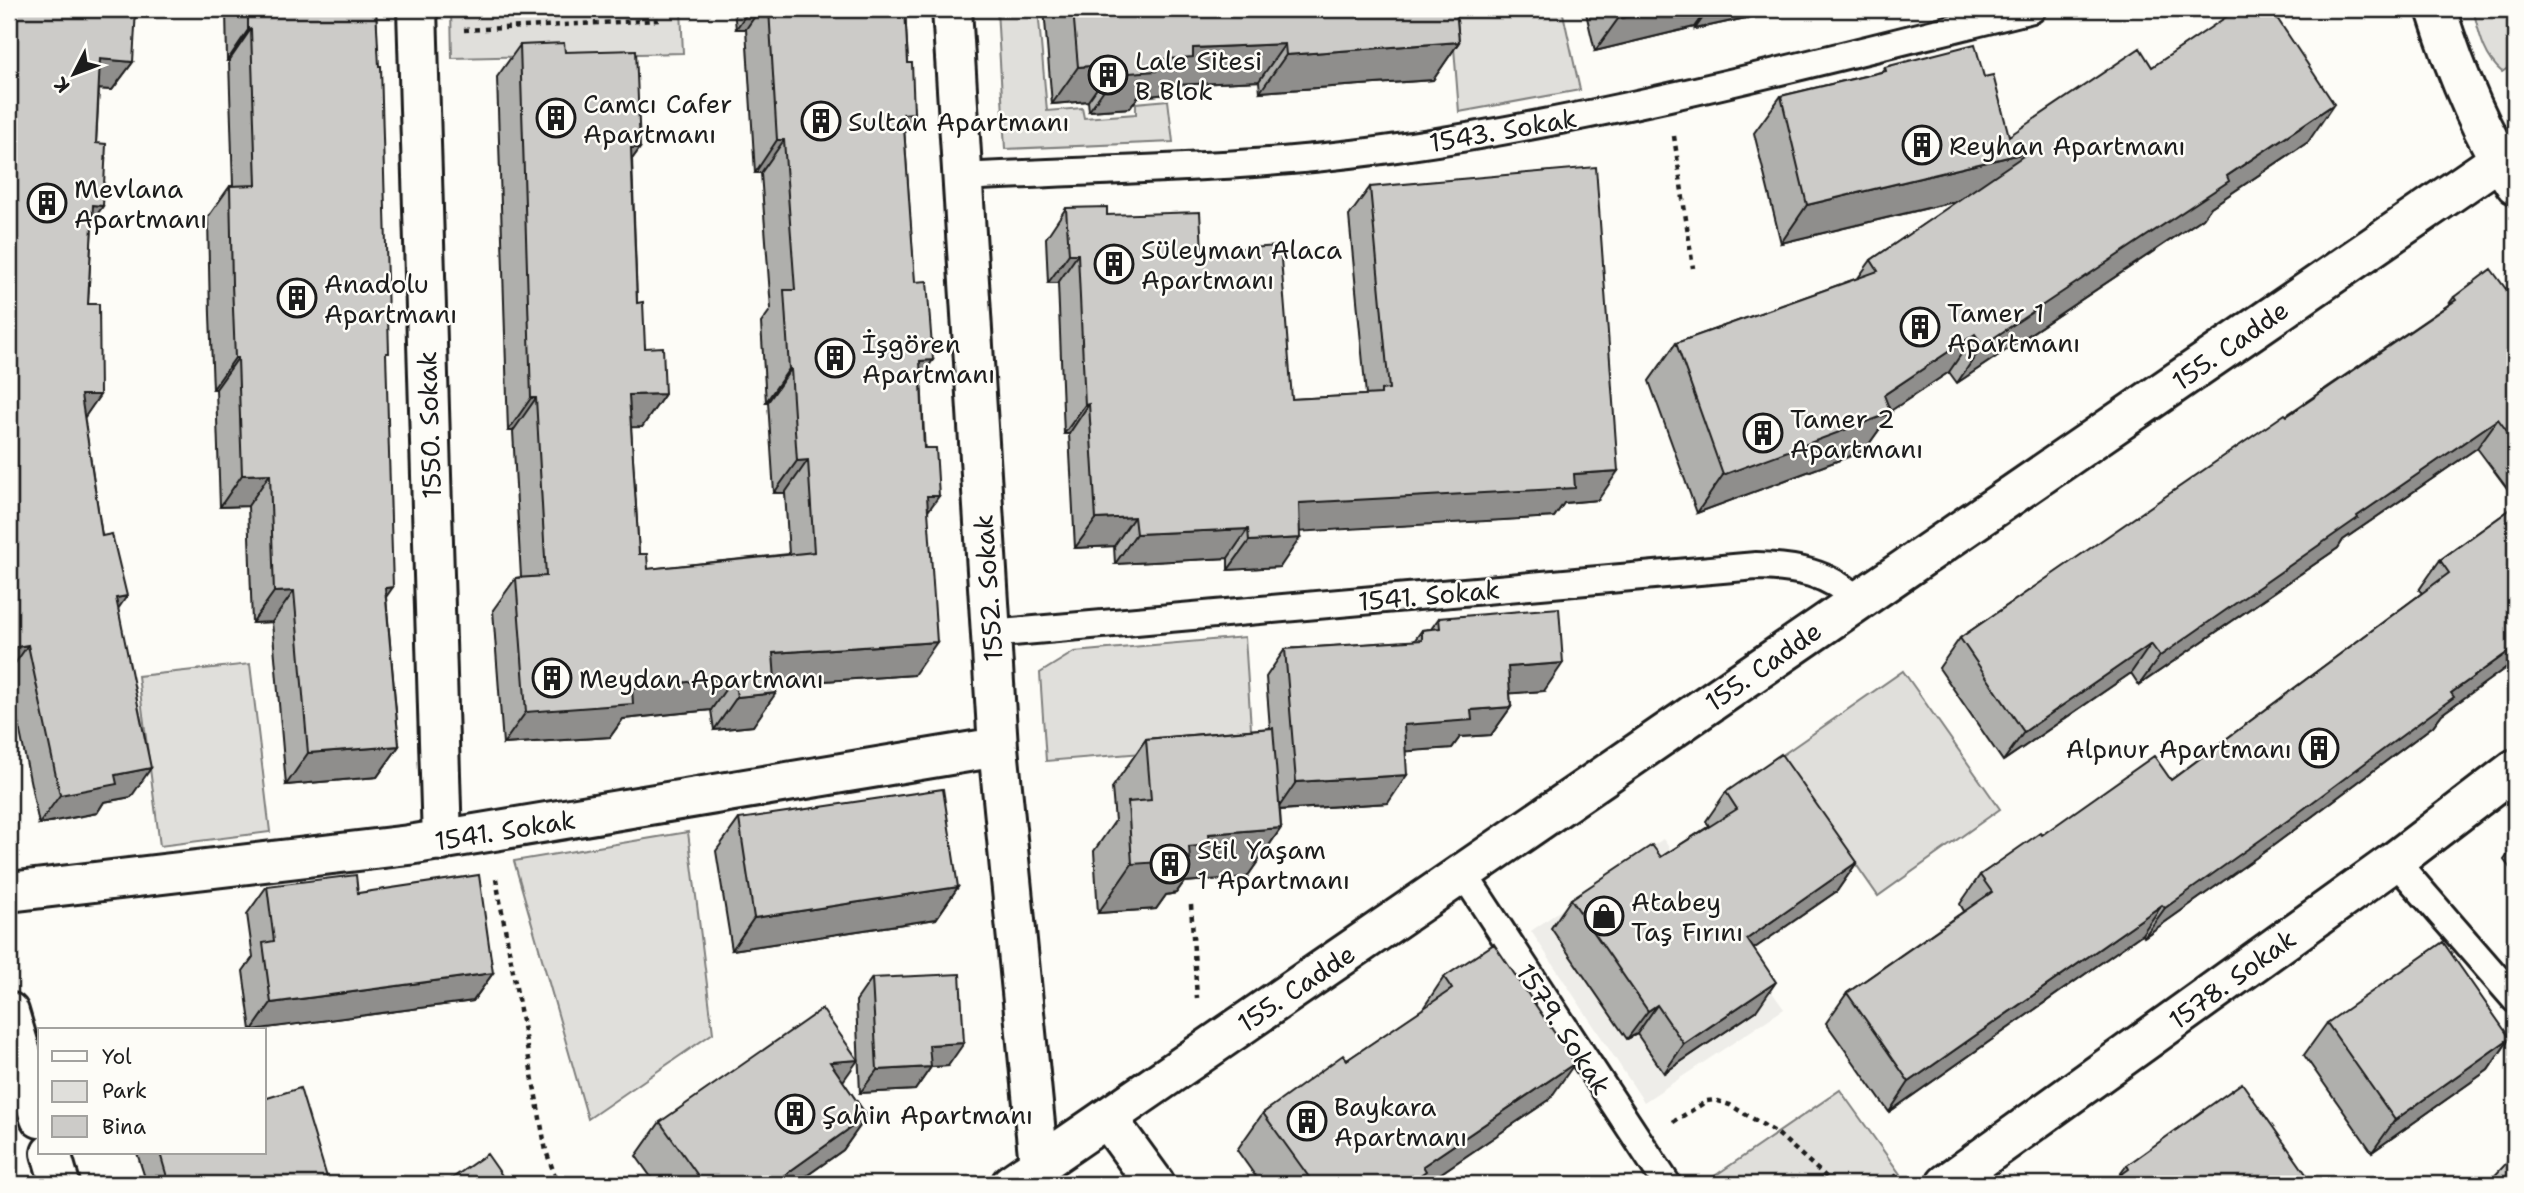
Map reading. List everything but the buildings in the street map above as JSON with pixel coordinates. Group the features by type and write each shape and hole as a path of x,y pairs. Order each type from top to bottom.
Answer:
{"street":[{"name":"1552. Sokak","path":"952,9 1025,1175"},
{"path":"2436,9 2459,76 2510,164"},
{"name":"1550. Sokak","path":"417,21 442,841"},
{"name":"155. Cadde","path":"1025,1175 1858,601 2510,164"},
{"name":"1541. Sokak","path":"9,892 442,841 998,747"},
{"name":"1578. Sokak","path":"1946,1184 2395,861 2515,769"},
{"path":"9,1013 38,1111"},
{"path":"1107,1118 1155,1184"},
{"path":"51,1154 60,1184"}],"lane":[{"name":"1543. Sokak","path":"963,177 1258,162 1401,148 1527,127 1667,97 2032,9"},
{"name":"1541. Sokak","path":"990,634 1756,566 1796,568 1814,572 1833,581 1858,601"},
{"path":"2395,861 2515,999"},
{"name":"1579. Sokak","path":"1463,873 1667,1184"}],"path":[{"path":"417,21 659,20"},
{"path":"1667,97 1682,179 1693,268"},
{"path":"489,833 546,1151 558,1184"},
{"path":"1191,905 1197,998"},
{"path":"1640,1144 1707,1101 1715,1100 1730,1105 1777,1133 1834,1184"},
{"path":"1885,1184 1900,1174"}],"shaded area":[{"path":"1663,839 1784,1009 1644,1102 1531,931"}],"green space":[{"path":"451,9 681,9 683,53 452,58"},
{"path":"997,9 1038,9 1047,111 1082,108 1084,118 1136,114 1136,103 1168,100 1173,142 1005,149"},
{"path":"1451,9 1562,9 1580,90 1459,112"},
{"path":"2473,9 2515,9 2515,63 2502,72 2486,51"},
{"path":"1245,637 1252,744 1046,761 1040,673 1074,652"},
{"path":"250,664 270,832 160,846 138,676"},
{"path":"1903,671 2000,809 1878,896 1781,756"},
{"path":"688,832 713,1033 588,1119 514,861"},
{"path":"1840,1090 1900,1174 1885,1184 1703,1184"}],"place":[{"name":"Lale Sitesi B Blok","path":"1108,75"},
{"name":"Camcı Cafer Apartmanı","path":"556,118"},
{"name":"Sultan Apartmanı","path":"821,121"},
{"name":"Reyhan Apartmanı","path":"1922,145"},
{"name":"Mevlana Apartmanı","path":"47,203"},
{"name":"Süleyman Alaca Apartmanı","path":"1114,264"},
{"name":"Anadolu Apartmanı","path":"297,298"},
{"name":"Tamer 1 Apartmanı","path":"1920,327"},
{"name":"İşgören Apartmanı","path":"835,358"},
{"name":"Tamer 2 Apartmanı","path":"1763,433"},
{"name":"Meydan Apartmanı","path":"552,678"},
{"name":"Alpnur Apartmanı","path":"2319,748"},
{"name":"Stil Yaşam 1 Apartmanı","path":"1170,864"},
{"name":"Atabey Taş Fırını","path":"1604,916"},
{"name":"Şahin Apartmanı","path":"795,1114"},
{"name":"Baykara Apartmanı","path":"1307,1121"}]}
